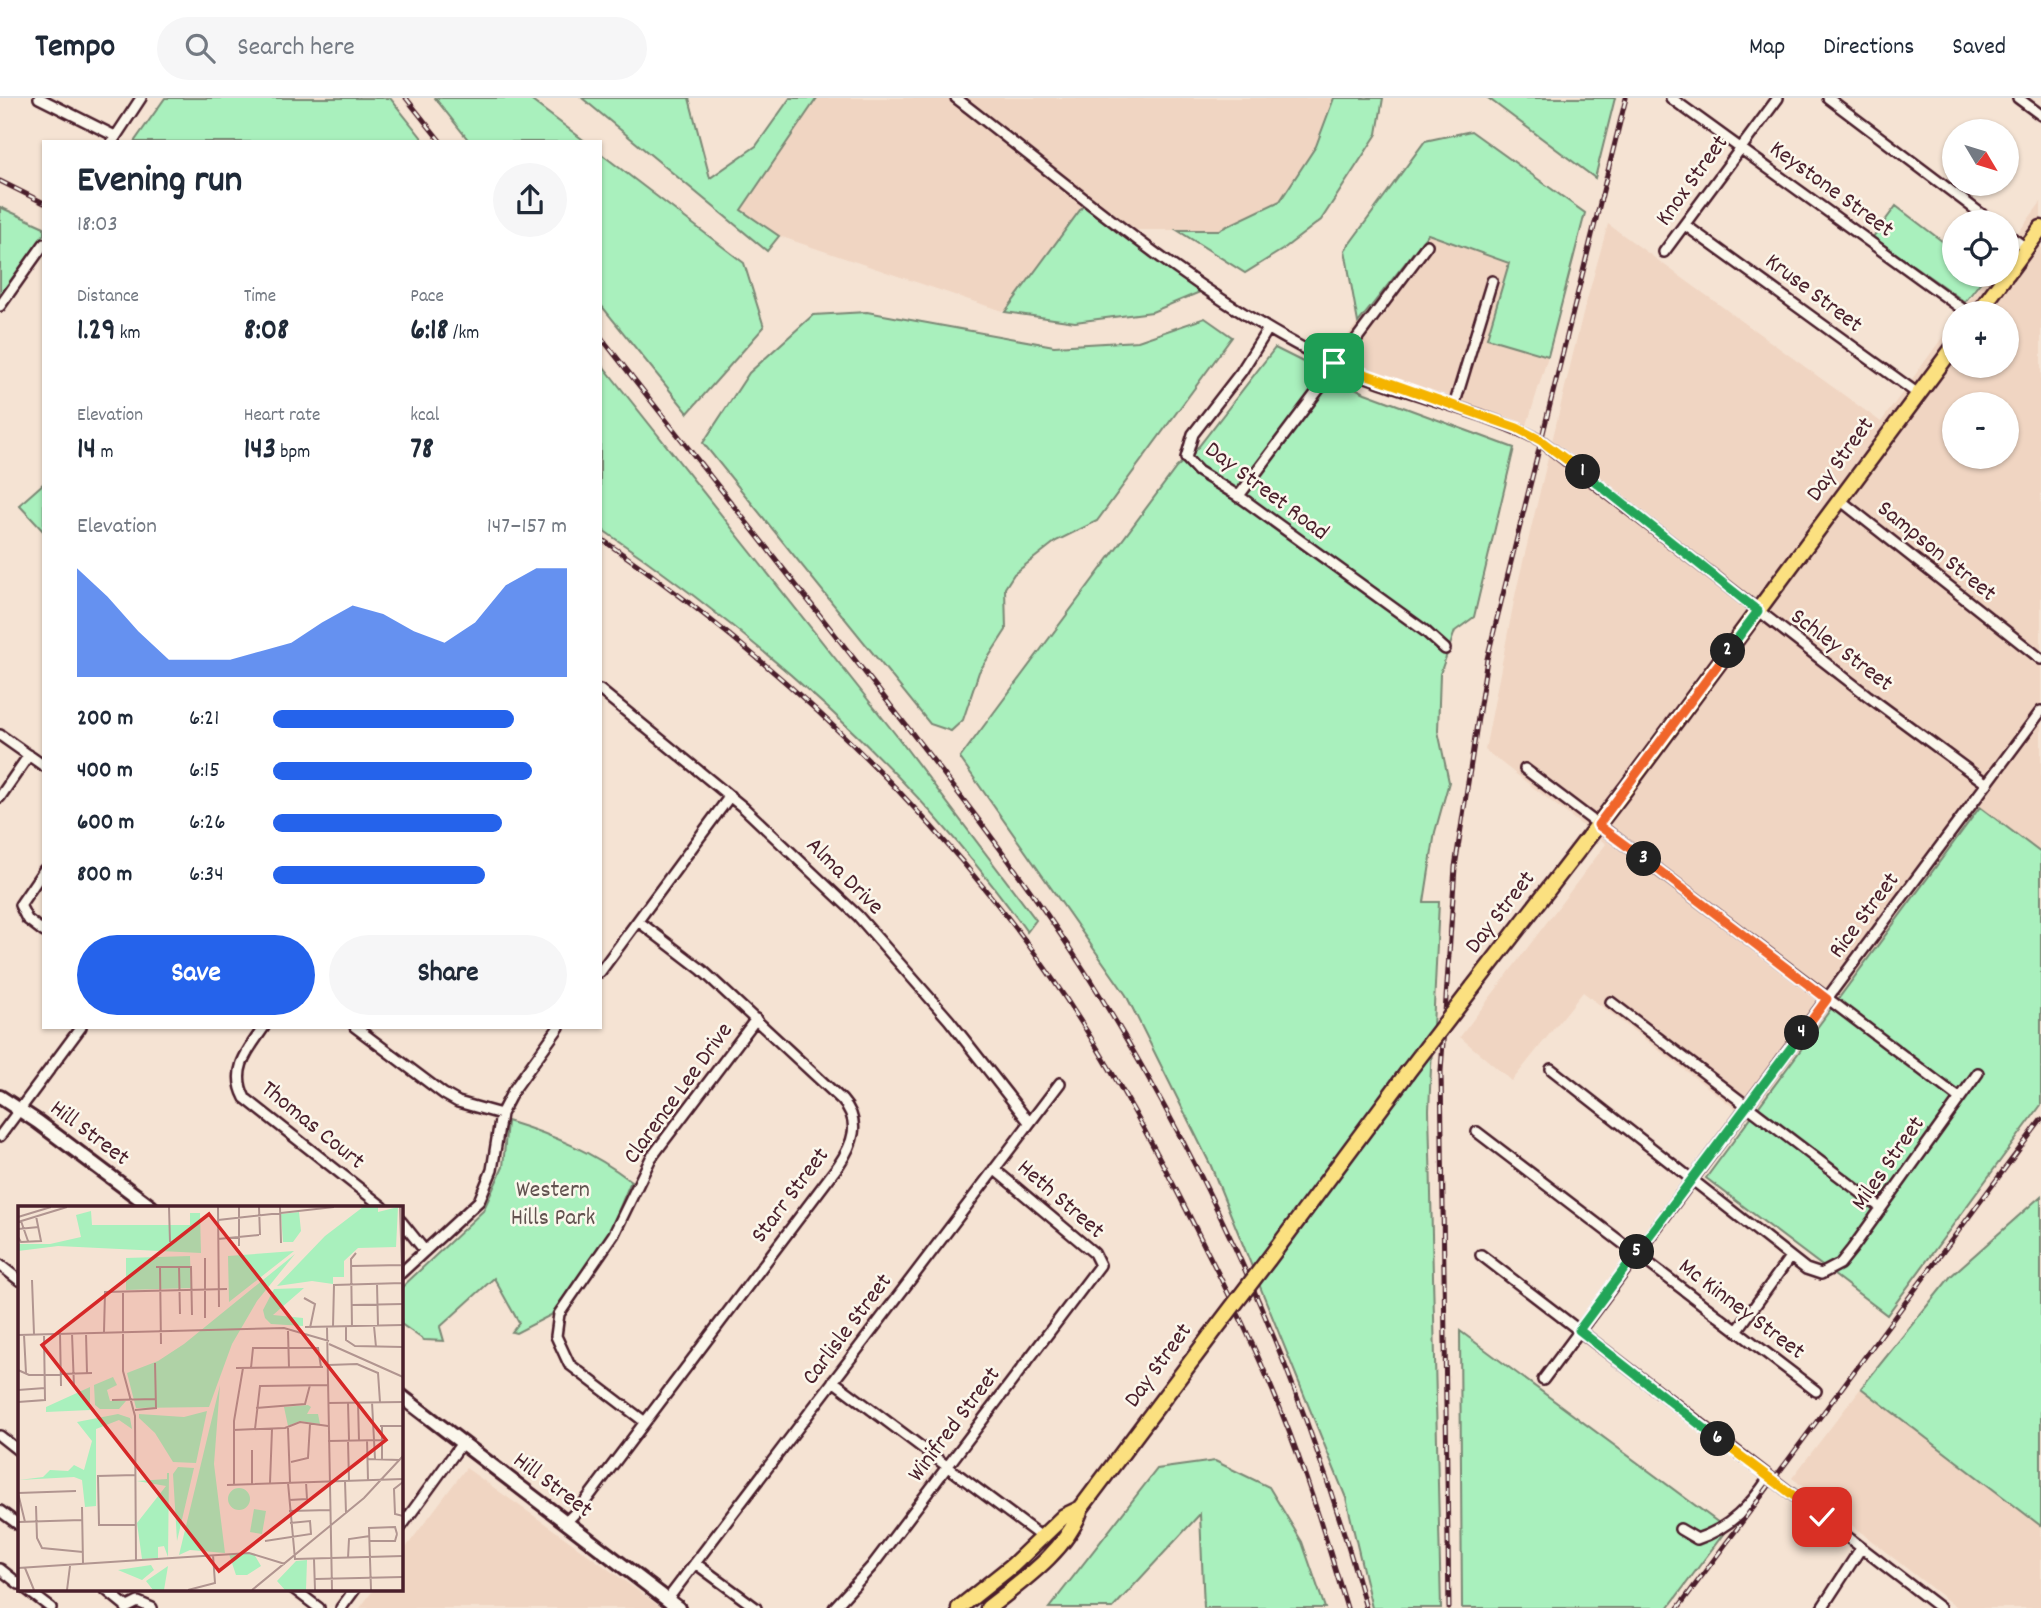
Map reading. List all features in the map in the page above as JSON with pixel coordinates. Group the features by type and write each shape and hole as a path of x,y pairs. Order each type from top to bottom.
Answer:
{"main road":[{"path":"2019,258 2041,228"},
{"name":"Day Street","path":"988,1608 1055,1549 1076,1525 1081,1508 1407,1073 1598,825 1942,362"},
{"name":"Day Street","path":"959,1608 1043,1538 1064,1516 1081,1508"}],"street":[{"path":"38,98 113,139 141,98"},
{"path":"956,98 1190,277 1270,330"},
{"name":"Keystone Street","path":"1671,98 1951,301"},
{"name":"Knox Street","path":"1664,252 1778,98"},
{"path":"1828,98 1976,210"},
{"path":"2018,98 2041,115"},
{"name":"Kruse Street","path":"1685,225 1918,394"},
{"path":"2019,243 2026,248"},
{"path":"1238,497 1427,245"},
{"path":"0,306 42,247"},
{"path":"1454,406 1492,281"},
{"name":"Schley Street","path":"1270,330 1336,364 1506,424 1540,440 1758,611 1987,784"},
{"name":"Day Street Road","path":"1270,330 1193,434 1186,458 1198,471 1425,631 1445,649"},
{"name":"Sampson Street","path":"1840,500 2041,659"},
{"name":"Alma Drive","path":"602,692 730,796 799,858 882,942 949,1020 1029,1122"},
{"name":"Rice Street","path":"1542,1380 2041,711"},
{"path":"0,735 42,765"},
{"path":"0,797 29,755"},
{"path":"1525,769 1959,1098"},
{"path":"602,969 730,796"},
{"path":"42,873 20,905 27,919 42,930"},
{"name":"Starr Street","path":"566,1522 645,1422 853,1142 854,1122 846,1105 702,970 638,921"},
{"path":"1611,1002 1881,1208"},
{"name":"Clarence Lee Drive","path":"645,1422 569,1364 556,1336 559,1314 614,1234 651,1158 756,1019"},
{"path":"0,1136 80,1029"},
{"name":"Thomas Court","path":"263,1029 240,1065 240,1085 245,1098 261,1114 382,1206"},
{"path":"358,1029 444,1094 458,1102 501,1114"},
{"path":"402,1272 470,1211 485,1191 492,1170 501,1114 513,1091 558,1029"},
{"path":"1550,1069 1790,1257 1737,1331"},
{"name":"Miles Street","path":"1790,1257 1810,1272 1826,1272 1840,1264 1978,1073"},
{"name":"Carlisle Street","path":"673,1604 695,1563 1060,1083"},
{"name":"Hill Street","path":"0,1097 150,1206"},
{"name":"Mc Kinney Street","path":"1477,1132 1816,1391"},
{"name":"Heth Street","path":"994,1169 1100,1261"},
{"path":"402,1222 425,1251"},
{"path":"1481,1255 1940,1608"},
{"name":"Winifred Street","path":"834,1608 872,1566 1098,1268 1100,1261"},
{"path":"0,1265 18,1278"},
{"path":"833,1381 1043,1538"},
{"name":"Hill Street","path":"402,1397 673,1604"},
{"path":"0,1436 18,1450"},
{"path":"402,1526 461,1443"},
{"path":"1681,1530 1697,1539 1713,1534 1750,1506 1769,1478"},
{"path":"0,1511 18,1524"},
{"path":"1822,1608 1861,1548"},
{"path":"695,1563 757,1608"},
{"path":"0,1569 18,1582"},
{"path":"28,1590 51,1608"},
{"path":"105,1590 126,1608 143,1602 152,1608"},
{"path":"295,1590 319,1608"},
{"path":"341,1608 354,1590"}],"shaded area":[{"path":"817,98 1334,98 1316,146 1280,201 1218,230 1116,230 1083,206 1005,312 779,236 741,211"},
{"path":"2041,202 2041,853 1980,807 1750,1120 1583,992 1512,1081 1460,1037 1606,844 1485,750 1516,591 1580,325 1608,224 1881,422 1942,338 1942,378 2019,378 2019,301 1969,301 1979,287 2019,287 2019,232"},
{"path":"1428,234 1509,263 1487,338 1548,356 1527,425 1332,355"},
{"path":"1861,1388 2041,1526 2041,1608 1957,1608 1792,1478"},
{"path":"466,1468 662,1608 360,1608 373,1590 402,1590 402,1553"}],"green space":[{"path":"165,98 390,98 423,140 135,140"},
{"path":"435,98 528,98 583,140 468,140"},
{"path":"582,98 689,98 710,178 756,146 790,98 817,98 741,210 779,236 767,251"},
{"path":"1334,98 1383,98 1377,134 1321,220 1282,250 1245,273 1177,230 1219,230 1280,201 1316,146"},
{"path":"1488,98 1615,98 1595,178"},
{"path":"1471,131 1585,213 1548,356 1487,338 1509,263 1428,234 1358,323 1345,250 1425,141"},
{"path":"602,155 744,263 764,327 688,413 602,306"},
{"path":"1083,206 1200,292 1152,312 1075,322 1005,312"},
{"path":"1896,206 1942,241 1942,286 1873,237"},
{"path":"0,207 42,226 42,237 0,295"},
{"path":"1944,287 1977,287 1964,301"},
{"path":"867,312 1054,346 1138,341 1205,318 1232,337 1097,521 1056,541 1014,574 1005,588 1006,630 979,672 963,720 951,731 930,724 703,443 749,373 813,315"},
{"path":"1275,348 1365,393 1514,448 1474,617 1455,631 1440,674 1438,731 1449,782 1435,832 1424,902 1439,902 1429,1110 1441,1608 1372,1608 1346,1498 1211,1166 1126,995 960,758 1176,468 1199,446"},
{"path":"602,365 896,735 1036,920 1027,932 983,873 885,763 832,711 776,662 602,529"},
{"path":"42,485 42,530 19,505"},
{"path":"1980,807 2041,853 2041,1105 1887,1315 1706,1178"},
{"name":"Western Hills Park","path":"507,1121 572,1145 631,1181 609,1233 551,1315 516,1333 512,1332 519,1323 494,1278 440,1327 444,1341 424,1340 402,1325 402,1287 483,1211 503,1167"},
{"path":"2041,1196 2041,1526 1861,1388 1951,1276"},
{"path":"1460,1331 1727,1529 1668,1608 1462,1608"},
{"path":"1215,1461 1269,1487 1302,1542 1325,1608 1204,1608 1200,1514 1113,1608 1049,1608 1157,1469"}],"railway":[{"path":"406,98 439,140"},
{"path":"1449,1608 1441,1071 1455,867 1487,659 1626,98"},
{"path":"0,181 42,202"},
{"path":"602,339 980,822 1034,895 1084,970 1172,1121 1249,1279 1313,1441 1366,1608"},
{"path":"602,539 655,577 760,660 858,750 950,847 1049,974 1100,1053 1147,1134 1249,1337 1299,1460 1347,1608"},
{"path":"1678,1608 2041,1120"}],"route":[{"path":"1334,363 1517,428 1540,440 1758,611 1598,825 1827,999 1579,1330 1822,1517"}]}
